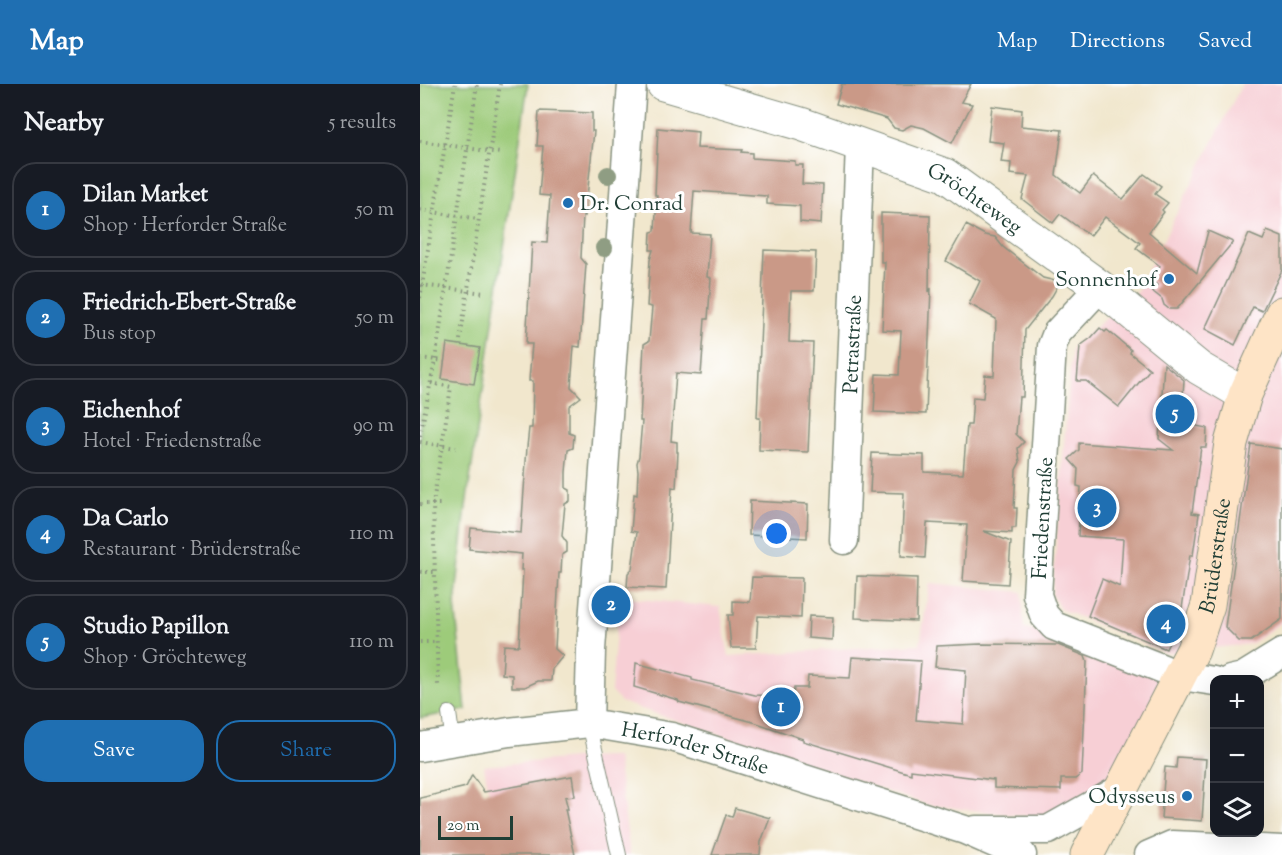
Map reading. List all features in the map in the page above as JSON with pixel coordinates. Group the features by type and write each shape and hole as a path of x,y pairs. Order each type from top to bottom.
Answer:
{"main road":[{"name":"Brüderstraße","path":"1087,855 1193,650 1208,605 1231,443 1245,395 1282,313"}],"street":[{"path":"589,723 592,638 632,84"},
{"name":"Gröchteweg","path":"663,84 801,124 945,175 1100,287 1199,368 1245,395"},
{"name":"Petrastraße","path":"844,540 860,146"},
{"name":"Friedenstraße","path":"1100,287 1057,333 1052,346 1037,595 1044,615 1054,626 1181,676 1210,680"},
{"path":"1246,675 1282,653"},
{"name":"Herforder Straße","path":"420,747 509,732 589,723 672,737 965,830 1022,855"},
{"name":"Herforder Straße","path":"965,830 1048,830 1122,789"},
{"path":"1149,855 1172,845 1282,850"}],"lane":[{"path":"449,713 453,742"},
{"path":"589,723 619,855"}],"path":[{"path":"420,298 455,84"},
{"path":"420,436 435,361 477,84"},
{"path":"460,340 500,84"},
{"path":"420,141 500,153"},
{"path":"420,210 478,219"},
{"path":"421,285 484,293"},
{"path":"420,358 445,362"},
{"path":"430,383 451,387 433,504 438,686"},
{"path":"420,442 456,448"},
{"path":"420,504 444,504"},
{"path":"420,572 436,572"},
{"path":"420,642 436,642"}],"shaded area":[{"path":"1242,84 1282,84 1282,622 1251,644 1166,653 1060,609 1052,595 1072,347 1137,292"},
{"path":"930,583 1022,592 1024,629 1036,630 1168,677 1116,775 1042,818 928,805 621,702 611,692 619,597 720,607 729,656 920,644"},
{"path":"617,757 630,855 527,855 497,835 484,766 575,758"}],"green space":[{"path":"420,84 528,84 466,506 455,605 466,710 420,718"}],"building":[{"path":"842,84 971,84 961,102 972,104 952,143 924,128 911,125 902,130 894,128 887,119 836,104"},
{"path":"992,106 1022,110 1021,126 1062,130 1056,175 1080,193 1093,176 1123,199 1144,174 1161,186 1155,194 1168,203 1149,232 1197,273 1208,231 1233,242 1177,309 1169,309 1152,291 1157,285 1151,280 1160,266 1136,248 1140,243 1105,217 1090,236 1060,214 1053,223 1022,199 1028,176 1010,174 1011,163 1001,162 1004,143 988,141"},
{"path":"539,111 592,113 592,131 594,131 585,216 583,215 581,258 586,264 580,347 574,346 571,387 581,397 569,406 569,433 574,435 573,448 568,450 566,488 570,490 570,501 565,504 562,536 567,543 567,552 562,555 561,573 559,573 555,649 563,656 552,669 551,681 538,681 525,687 512,687 512,675 502,674 504,645 519,646 522,554 469,549 471,528 521,533 527,447 529,428 532,428 533,381 529,381 532,344 526,344 532,242 547,243 550,196 539,195 543,146 537,146"},
{"path":"658,128 698,132 697,148 742,150 741,152 752,153 752,158 795,161 795,165 803,165 802,184 823,185 821,224 800,222 800,206 767,204 767,196 694,191 691,233 710,234 707,277 711,278 701,375 676,373 671,441 677,442 678,452 676,488 672,487 666,589 627,587 637,532 631,531 634,494 637,495 644,344 649,341 652,307 647,306 650,260 653,250 650,250 651,232 655,231"},
{"path":"881,213 930,215 929,292 931,288 926,414 874,412 876,374 899,375 901,331 882,330 885,262 881,262"},
{"path":"966,225 985,235 995,237 1003,247 1043,278 1060,282 1025,330 1023,397 1019,397 1016,434 1024,442 1018,448 1020,462 1016,470 1014,508 1017,508 1016,528 1012,528 1012,533 983,531 1011,542 1008,584 963,581 967,525 927,523 925,558 901,556 904,493 870,492 872,453 924,455 924,472 963,474 967,425 971,425 973,397 983,398 985,375 994,376 996,319 969,304 980,281 946,261"},
{"path":"1267,231 1282,237 1282,270 1262,311 1253,307 1235,345 1205,329 1249,234 1263,240"},
{"path":"764,250 816,252 814,291 791,291 789,342 813,343 808,452 759,450 760,418 757,418"},
{"path":"1100,328 1105,332 1107,330 1150,369 1119,407 1086,381 1077,381 1080,346"},
{"path":"447,343 480,348 474,384 442,379"},
{"path":"1164,364 1184,380 1181,423 1207,428 1206,447 1201,447 1192,513 1199,514 1193,555 1190,555 1181,615 1166,649 1088,616 1102,579 1120,587 1123,539 1078,536 1081,487 1077,486 1078,469 1069,459 1079,450 1079,443 1173,450 1159,439"},
{"path":"1251,444 1282,449 1282,619 1251,641 1239,641 1225,627"},
{"path":"750,501 808,504 807,538 749,535"},
{"path":"857,576 917,578 916,621 855,618"},
{"path":"752,577 802,578 801,618 758,616 756,648 731,648 728,615 733,615 733,601 750,602"},
{"path":"809,616 833,617 832,640 808,638"},
{"path":"1058,645 1085,656 1087,662 1082,774 1075,779 1061,779 1061,790 994,788 994,780 911,770 911,774 803,741 803,739 757,723 634,687 636,663 692,678 692,680 755,695 793,697 794,688 807,688 808,676 850,678 852,657 921,661 916,720 963,724 966,670 935,667 937,646"},
{"path":"1177,757 1206,759 1202,821 1161,818 1165,767 1176,768"},
{"path":"472,775 484,792 572,776 575,796 565,797 568,809 565,809 575,855 420,855 420,798 466,787"},
{"path":"735,808 770,818 761,842 760,855 712,855 726,815 732,817"}],"place":[{"name":"Dr. Conrad","path":"568,203"},
{"name":"Sonnenhof","path":"1169,279"},
{"name":"Studio Papillon","path":"1175,414"},
{"name":"Eichenhof","path":"1097,508"},
{"name":"Friedrich-Ebert-Straße","path":"611,605"},
{"name":"Da Carlo","path":"1166,624"},
{"name":"Dilan Market","path":"781,707"},
{"name":"Odysseus","path":"1187,796"}]}
